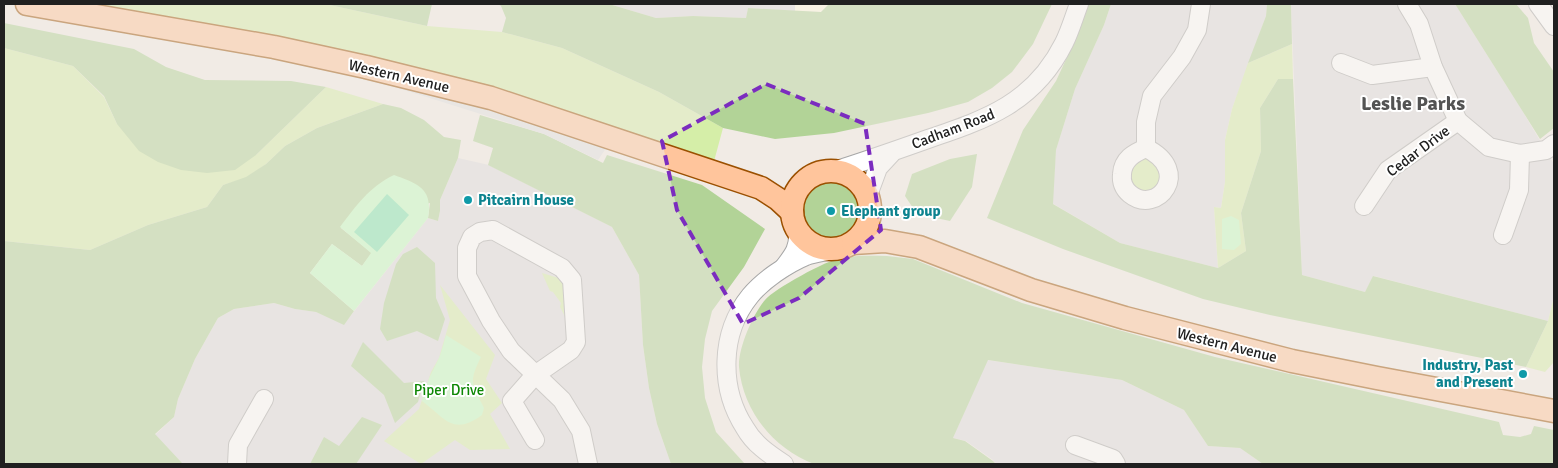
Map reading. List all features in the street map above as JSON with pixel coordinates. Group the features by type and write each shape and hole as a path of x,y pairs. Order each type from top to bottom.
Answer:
{"main road":[{"name":"Western Avenue","path":"27,4 274,47 366,67 491,98 761,188 778,199 795,221"},
{"path":"869,201 870,218 867,228 853,243 843,248 832,250 819,248 807,241 795,221 793,200 797,190 804,182 818,174 834,171 845,173 862,186 869,201 891,232 908,244"},
{"name":"Western Avenue","path":"761,188 784,187 804,182"},
{"path":"853,243 878,241 908,244"},
{"name":"Western Avenue","path":"908,244 1031,290 1210,341 1292,361 1554,411"}],"street":[{"name":"Cadham Road","path":"834,171 967,127 1004,109 1020,98 1044,74 1064,43 1079,4"},
{"path":"1146,148 1146,122 1152,96 1182,57 1197,30 1201,4"},
{"name":"Cedar Drive","path":"1407,4 1419,24 1433,67 1458,121 1489,147 1520,154 1546,150 1554,144"},
{"path":"1538,4 1554,26"},
{"path":"1341,63 1372,75 1433,67"},
{"name":"Cedar Drive","path":"1364,206 1388,170 1458,121"},
{"name":"Cadham Road","path":"869,201 878,168 892,153"},
{"path":"1503,235 1519,190 1520,154"},
{"path":"782,270 799,243 795,221"},
{"path":"535,440 512,401 535,375 571,350 576,342 572,280 562,268 493,230 480,232 472,237 467,248 467,276 491,321 511,351 535,375 562,400 581,431 588,464"},
{"path":"784,464 756,442 745,428 730,394 726,360 728,342 742,308 762,284 806,256 832,250"},
{"path":"237,464 238,445 264,399"},
{"path":"1075,445 1113,459 1116,464"}],"highlighted area":[{"path":"766,84 865,124 881,230 799,298 743,324 677,210 662,141"}],"shaded area":[{"path":"609,4 795,4 795,11 748,8 746,18 693,16 656,18"},
{"path":"795,4 829,4 821,12 795,11"},
{"path":"1111,4 1267,4 1266,16 1232,109 1225,140 1225,182 1221,208 1214,207 1218,268 1120,243 1052,203 1056,150 1075,89 1104,25"},
{"path":"1291,4 1455,4 1554,164 1554,297 1548,321 1374,276 1365,292 1302,275"},
{"path":"290,59 613,138 598,160 544,134 382,83"},
{"path":"458,158 489,165 612,227 639,275 643,345 649,388 657,424 671,464 183,464 155,435 174,417 178,399 195,359 218,318 234,309 274,303 316,312 344,324 428,218 438,221 440,200"},
{"path":"987,360 1122,380 1184,410 1208,446 1240,448 1263,464 996,464 966,441 953,438"}],"green space":[{"path":"70,4 325,4 427,26 502,32 562,48 659,92 723,128 713,165"},
{"path":"325,4 432,4 427,26"},
{"path":"498,4 609,4 656,18 693,16 746,18 748,8 821,12 829,4 1052,4 1033,44 1012,72 992,88 968,102 928,113 834,133 775,139 723,128 659,92 562,48 502,32 506,18 501,6"},
{"path":"1088,4 1111,4 1104,25 1075,89 1056,150 1053,204 1120,243 1218,268 1246,251 1241,213 1261,151 1260,108 1278,79 1293,79 1302,275 1365,292 1373,276 1548,321 1526,367 1270,315 1203,299 1063,249 987,218 1023,130 1056,81 1074,42"},
{"path":"1267,4 1291,4 1292,44 1248,63 1266,16"},
{"path":"1455,4 1516,4 1528,18 1534,43 1554,72 1554,128 1540,139"},
{"path":"4,23 134,49 166,67 205,80 291,81 326,87 256,155 235,170 207,173 181,170 158,162 139,151 117,124 104,96 73,66 4,48"},
{"path":"1292,44 1293,79 1278,79 1260,108 1261,151 1241,213 1246,251 1218,268 1214,207 1221,208 1225,182 1225,140 1232,109 1248,63"},
{"path":"4,48 73,66 104,97 117,124 256,155 326,87 383,104 317,128 285,146 266,164 246,178 223,185 207,207 148,225 90,250 4,241"},
{"path":"383,104 401,108 424,120 444,137 461,140 458,158 440,200 438,221 428,218 430,203 341,228 372,253 362,266 332,244 310,273 354,311 344,325 316,312 274,303 234,309 218,318 195,359 178,399 174,417 155,434 183,464 4,464 4,241 90,250 148,225 207,207 223,185 246,177 266,164 285,146 317,128"},
{"path":"480,115 544,134 603,163 607,155 702,185 765,229 744,267 712,311 705,339 702,367 705,398 716,432 745,464 671,464 657,424 649,388 643,345 639,275 612,227 488,165 493,148 473,141"},
{"path":"977,154 972,187 950,221 917,214 905,196 912,174 950,159"},
{"path":"1144,158 1151,159 1160,168 1162,181 1149,194 1129,184 1132,163"},
{"path":"394,175 411,181 426,194 429,208 428,218 354,311 310,273 332,244 362,266 371,253 340,227 370,191"},
{"path":"826,181 838,181 853,189 861,204 861,216 853,231 838,239 826,239 811,231 803,216 803,204 811,189"},
{"path":"387,194 409,215 377,252 354,232"},
{"path":"1231,216 1239,220 1241,244 1234,250 1222,249 1222,219"},
{"path":"417,247 435,263 436,298 445,319 438,341 417,331 387,341 380,329 384,303 396,264 403,254"},
{"path":"887,256 913,259 1022,303 1215,357 1499,422 1503,435 1520,437 1531,434 1534,426 1554,430 1554,464 1263,464 1240,448 1208,446 1184,410 1122,380 988,360 953,438 965,441 996,464 814,464 799,457 773,438 754,413 742,383 739,367 739,359 744,341 751,322 760,306 770,295 789,282 813,269 841,258"},
{"path":"542,273 565,280 570,326 560,307 561,303 553,292 550,291"},
{"path":"440,285 495,355 486,379 502,403 490,414 510,449 470,450 455,440 421,464 384,441 419,409 431,372 439,358 450,320"},
{"path":"1554,297 1554,362 1545,372 1526,367 1548,321"},
{"name":"Piper Drive","path":"446,335 481,357 474,372 473,383 484,408 482,415 464,424 450,423 422,401"},
{"path":"363,342 404,383 424,381 418,402 395,423 384,395 351,366"},
{"path":"362,417 382,425 356,464 310,464 324,437 339,446"}],"place":[{"name":"Pitcairn House","path":"468,200"},
{"name":"Elephant group","path":"831,211"},
{"name":"Industry, Past and Present","path":"1523,374"}],"district":[{"name":"Leslie Parks","path":"1413,103"}]}
